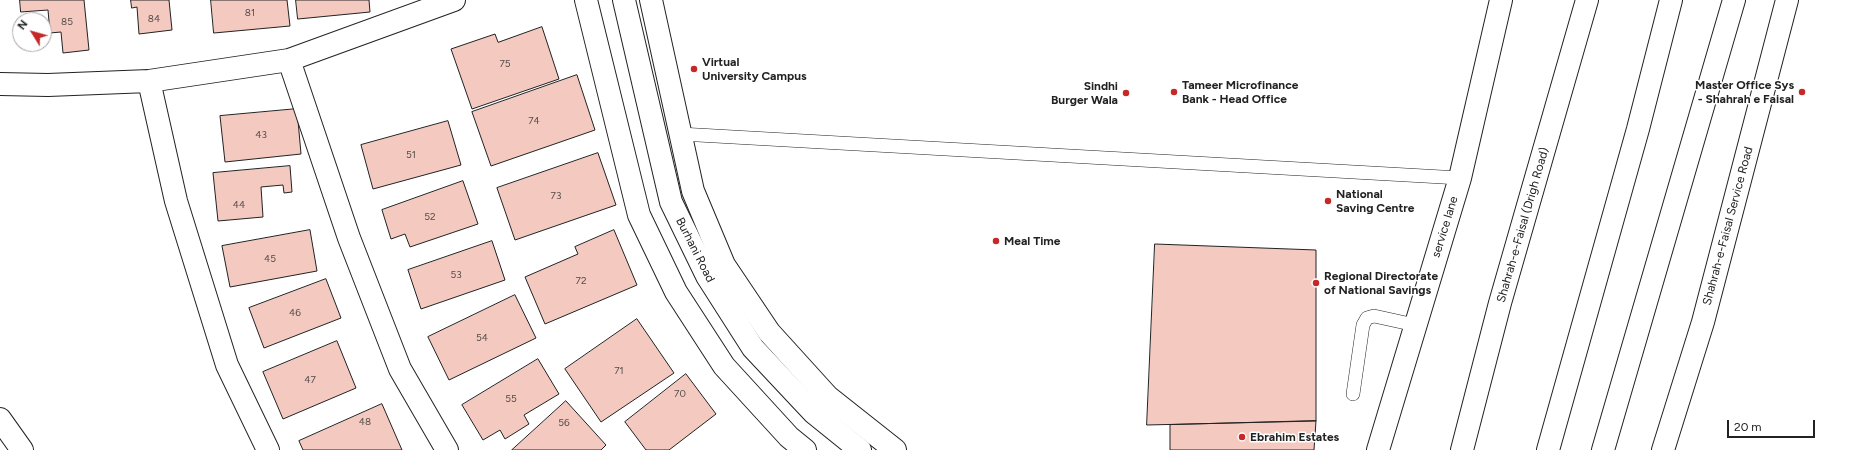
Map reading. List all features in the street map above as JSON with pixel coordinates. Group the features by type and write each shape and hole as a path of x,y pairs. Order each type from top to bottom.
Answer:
{"main road":[{"path":"0,84 48,85 149,80 289,60 454,0"},
{"path":"586,0 639,214 676,292 724,366 789,437 805,450"},
{"name":"Burhani Road","path":"624,0 671,202 707,276 753,348 814,413 860,450"},
{"path":"651,0 693,191 724,265 769,332 828,398 895,450"},
{"name":"service lane","path":"1378,450 1460,178 1501,0"},
{"name":"Shahrah-e-Faisal (Drigh Road)","path":"1462,448 1500,303 1587,0"},
{"path":"1548,450 1638,128 1671,0"},
{"path":"1603,450 1734,0"},
{"name":"Shahrah-e-Faisal Service Road","path":"1663,450 1703,322 1787,0"},
{"path":"289,60 349,238 400,368 446,450"},
{"path":"149,80 176,200 227,365 268,450"},
{"path":"0,419 22,450"}],"lane":[{"path":"680,134 1460,178"},
{"path":"1353,394 1363,325 1367,318 1374,316 1415,325"}],"building":[{"path":"20,0 84,0 89,50 63,53 61,32 52,33 52,12 48,12 48,10 21,12"},
{"path":"131,0 169,0 172,30 139,34 137,7 132,8"},
{"path":"211,0 287,0 290,26 214,33"},
{"path":"296,0 369,0 370,12 298,19"},
{"path":"542,27 559,79 472,109 451,49 495,34 498,42"},
{"path":"577,75 595,130 491,166 472,112"},
{"path":"297,109 301,154 225,162 220,116"},
{"path":"448,121 461,165 373,189 361,145"},
{"path":"598,153 616,205 515,240 497,188"},
{"path":"290,166 292,192 284,193 283,185 261,187 263,217 218,221 213,173"},
{"path":"463,181 478,224 410,247 405,234 391,239 382,210"},
{"path":"310,230 317,271 230,287 222,246"},
{"path":"614,230 637,285 545,324 525,277 578,254 575,247"},
{"path":"492,241 505,280 421,309 408,270"},
{"path":"1155,244 1316,250 1316,421 1147,425"},
{"path":"326,279 341,318 264,348 249,308"},
{"path":"515,295 536,338 449,380 428,337"},
{"path":"637,319 674,373 601,422 565,369"},
{"path":"337,341 356,388 283,419 263,372"},
{"path":"538,359 559,394 524,415 529,424 505,439 500,430 483,440 462,405"},
{"path":"686,374 716,414 669,450 646,450 625,422"},
{"path":"566,401 606,445 601,450 512,450"},
{"path":"382,404 402,450 303,450 299,441"},
{"name":"Ebrahim Estates","path":"1316,421 1314,450 1170,450 1170,425"}],"place":[{"name":"Virtual University Campus","path":"694,69"},
{"name":"Tameer Microfinance Bank - Head Office","path":"1174,92"},
{"name":"Master Office Sys - Shahrah e Faisal","path":"1802,92"},
{"name":"Sindhi Burger Wala","path":"1126,93"},
{"name":"National Saving Centre","path":"1328,201"},
{"name":"Meal Time","path":"996,241"},
{"name":"Regional Directorate of National Savings","path":"1316,283"},
{"name":"Ebrahim Estates","path":"1242,437"}]}
